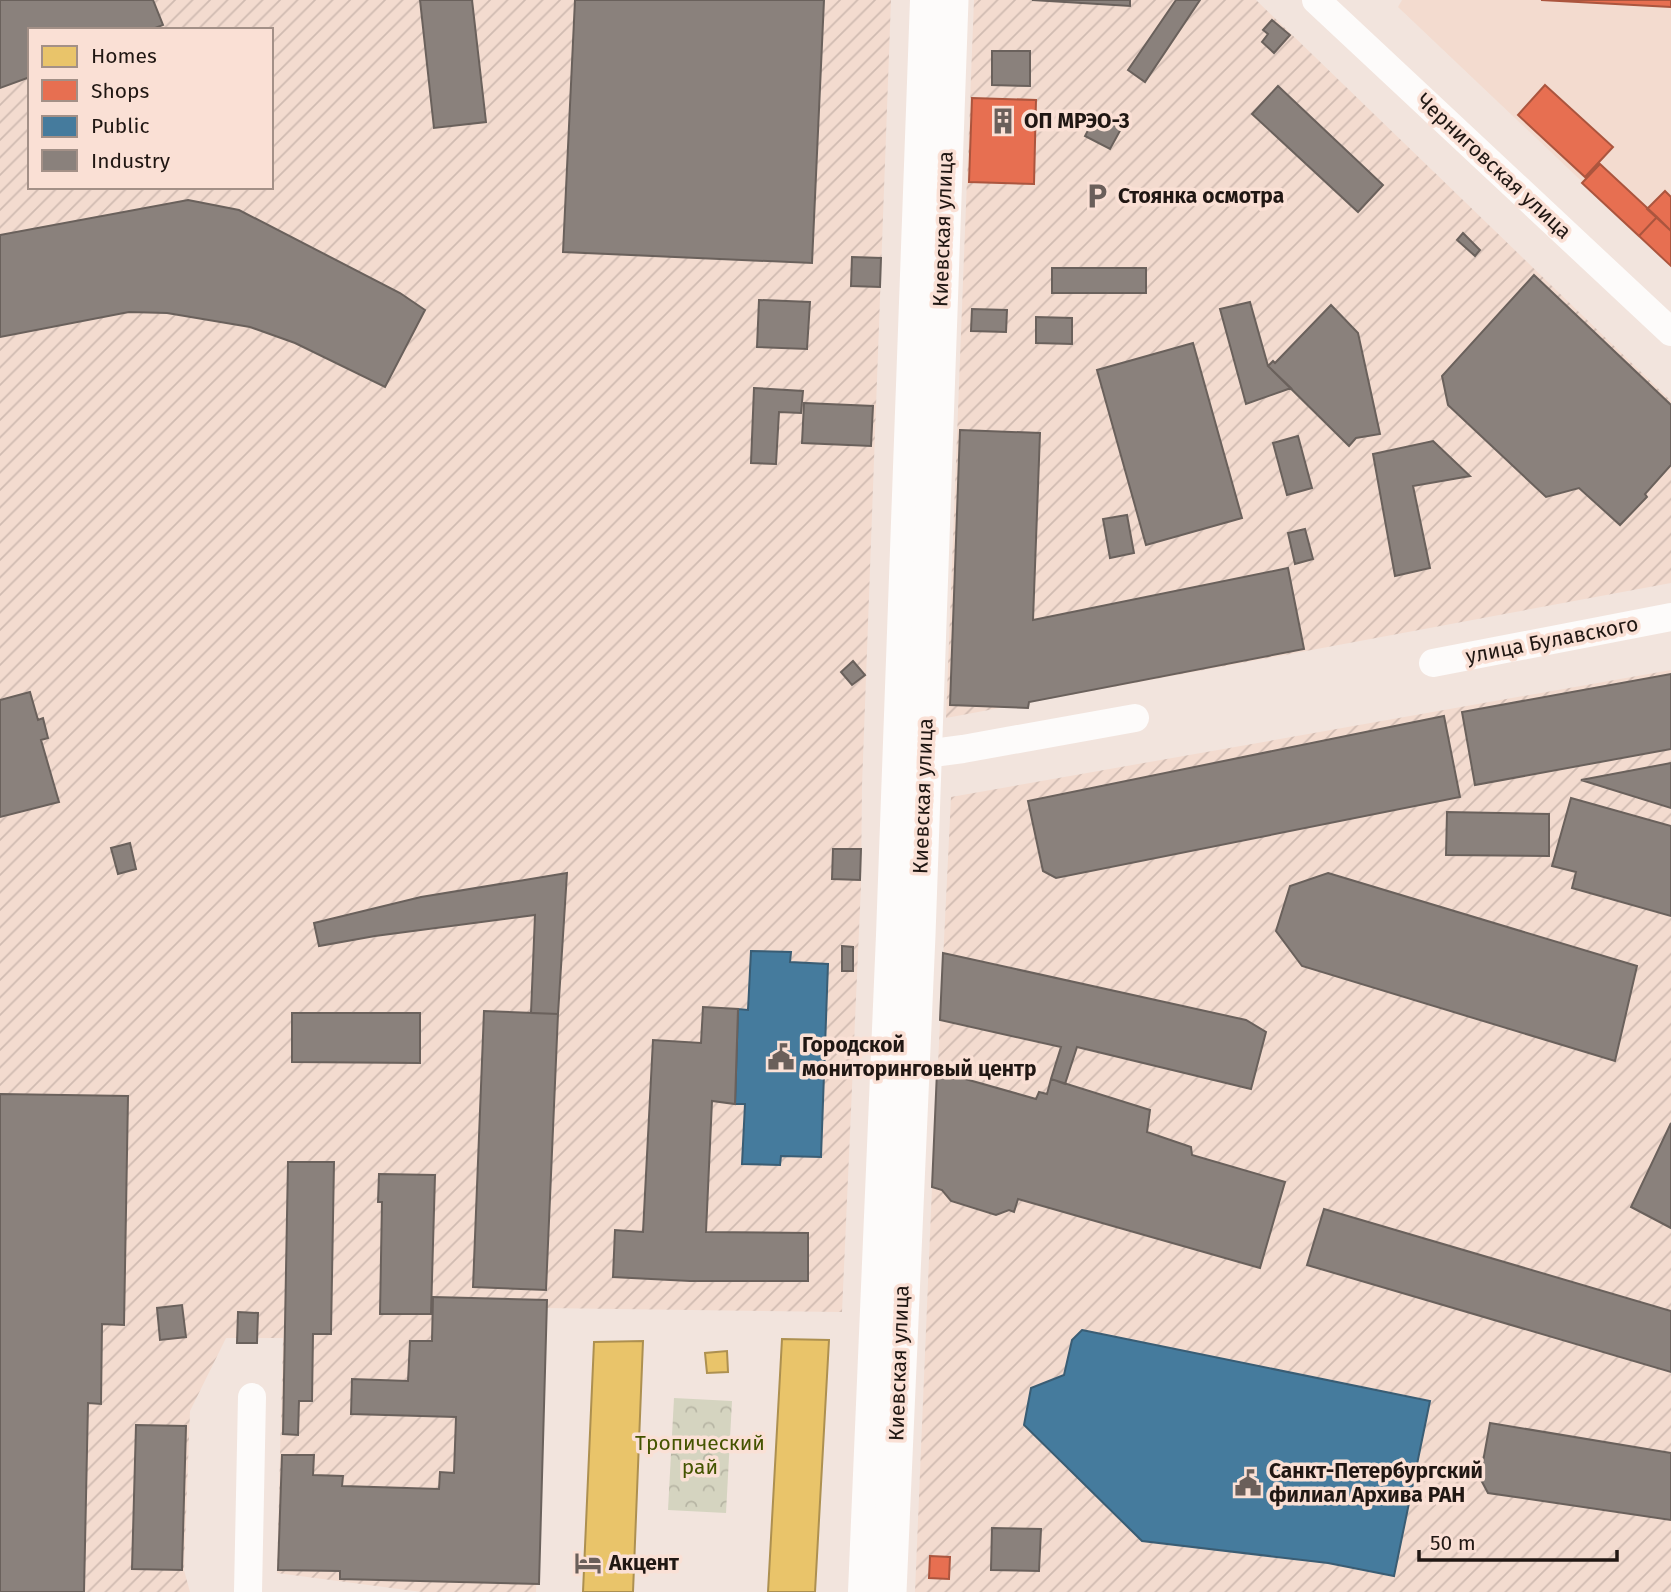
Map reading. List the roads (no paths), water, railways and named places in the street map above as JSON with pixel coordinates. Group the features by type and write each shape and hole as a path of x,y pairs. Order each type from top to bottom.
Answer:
{"main road":[{"name":"Киевская улица","path":"889,1592 911,754 951,0"}],"street":[{"name":"Киевская улица","path":"862,1592 911,754 924,0"},
{"name":"Черниговская улица","path":"1316,0 1671,332"},
{"name":"улица Булавского","path":"1433,663 1671,617"},
{"path":"911,754 963,749 1135,718"},
{"path":"248,1592 251,1397"}],"place":[{"name":"ОП МРЭО-3","path":"1003,121"},
{"name":"Стоянка осмотра","path":"1097,196"},
{"name":"Городской мониторинговый центр","path":"781,1057"},
{"name":"Санкт-Петербургский филиал Архива РАН","path":"1248,1483"},
{"name":"Акцент","path":"588,1563"}],"park label":[{"name":"Тропический рай","path":"700,1455"}]}
